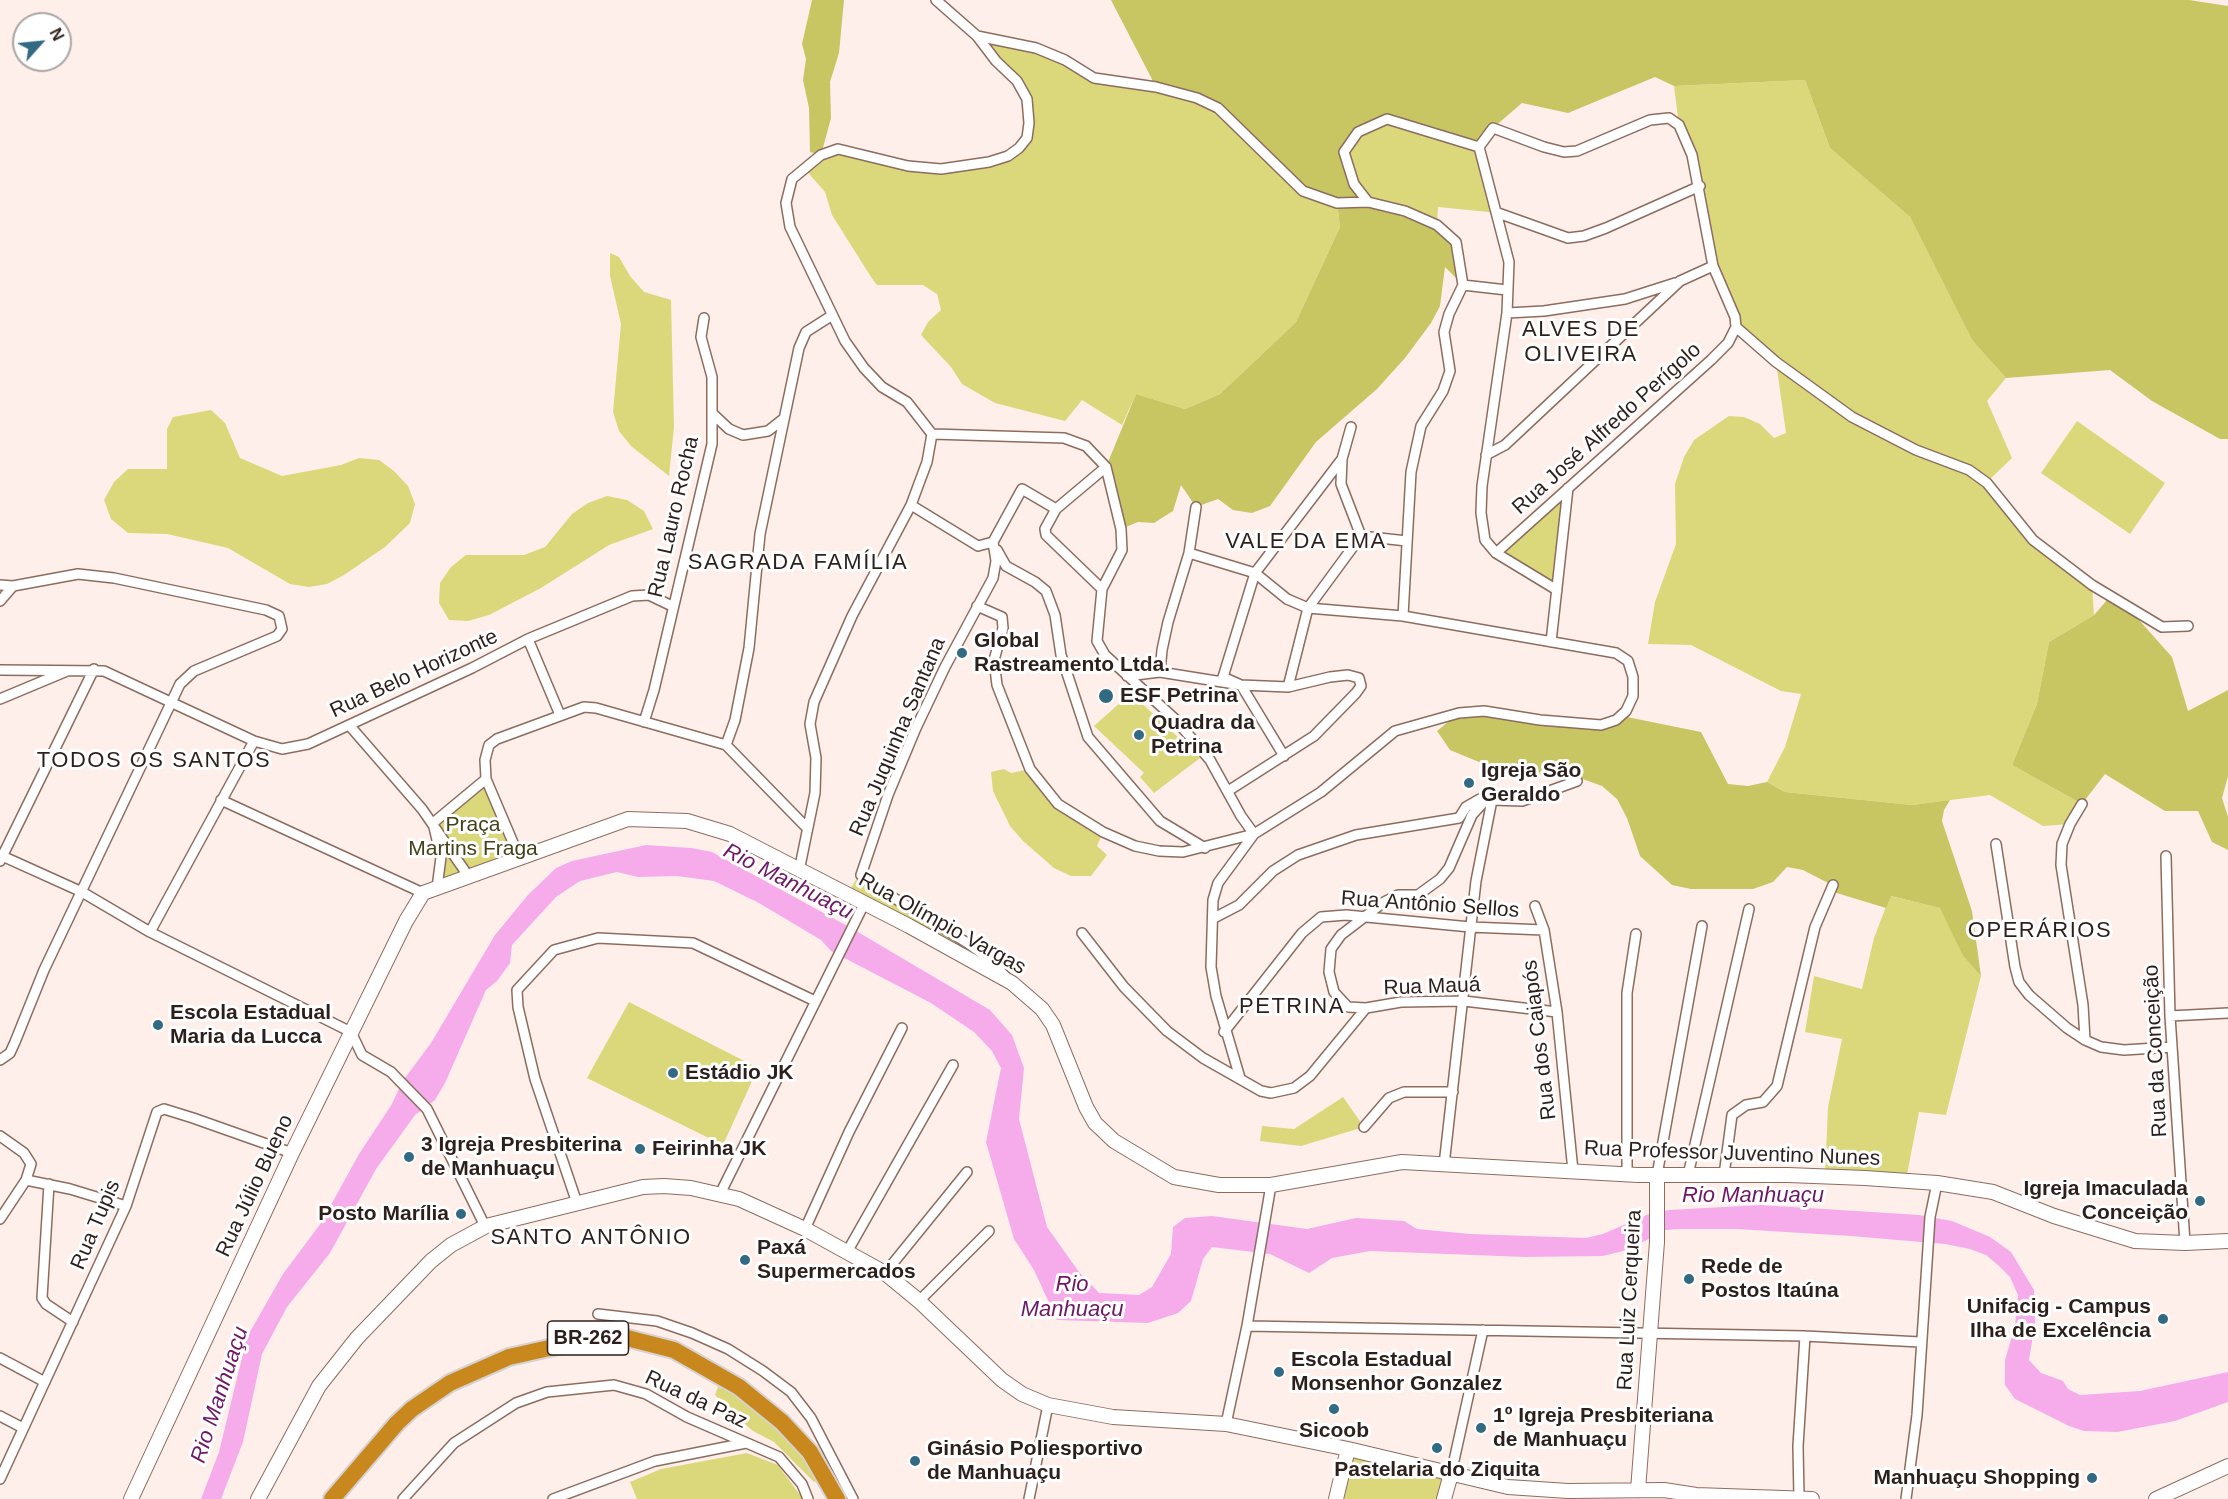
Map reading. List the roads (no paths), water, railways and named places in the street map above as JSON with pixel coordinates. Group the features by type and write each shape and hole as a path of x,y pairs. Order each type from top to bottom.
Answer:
{"highway":[{"name":"BR-262","path":"332,1499 397,1423 450,1383 509,1357 603,1336 627,1338 674,1350 739,1387 782,1422 810,1452 838,1489"}],"street":[{"path":"799,871 815,793 816,758 810,724 814,702 852,616 911,505 927,462 932,434 907,402 882,387 864,368 831,316 790,228 786,203 792,179 821,155 838,149 908,166 941,169 989,162 1008,156 1019,148 1026,138 1027,99 1017,81 996,61 977,36 936,0"},
{"path":"977,36 1036,48 1065,60 1094,78 1156,87 1197,98 1218,108 1303,191 1337,203 1368,202 1405,211 1437,225 1456,242 1462,285 1444,332 1450,371 1443,390 1421,426 1412,472 1402,616"},
{"path":"1479,147 1493,128 1554,149 1577,150 1650,120 1669,118 1679,125 1692,155 1700,186 1713,266 1735,317 1736,327 1776,362 1852,417 1916,450 1969,470 1987,483 2033,540 2092,585 2162,627 2188,626"},
{"path":"1368,202 1354,183 1344,152 1358,132 1387,119 1479,147"},
{"path":"1479,147 1509,262 1507,313 1486,455 1481,513 1485,540 1496,553 1557,590"},
{"path":"1498,213 1568,238 1584,236 1700,186"},
{"path":"1507,313 1544,311 1625,299 1680,281 1713,266"},
{"path":"1486,455 1505,445 1680,281"},
{"path":"1462,285 1507,290"},
{"path":"726,745 735,720 750,648 760,534 782,420 799,348 806,332 831,316"},
{"name":"Rua Lauro Rocha","path":"644,722 654,690 712,444 711,370 701,337 704,318"},
{"name":"Rua José Alfredo Perígolo","path":"1496,553 1711,360 1728,343 1736,327"},
{"path":"713,414 729,429 743,435 768,431 782,420"},
{"path":"1352,428 1342,459 1341,484 1361,536"},
{"path":"932,434 1064,438 1086,446 1106,467 1116,501 1122,550 1102,590 1097,641 1105,655 1175,719 1200,747 1254,834"},
{"path":"1284,756 1241,685 1222,677 1255,573 1342,459"},
{"path":"1102,590 1046,536 1045,530 1056,509 1106,467"},
{"path":"1551,642 1568,488"},
{"path":"911,505 978,546 993,542 1022,489 1056,509"},
{"path":"1160,672 1161,650 1189,553 1196,507"},
{"path":"1361,536 1407,541"},
{"path":"1288,687 1308,608 1361,536"},
{"path":"993,542 1006,566 1035,582 1046,591 1055,615 1061,655 1088,737 1160,821 1205,848"},
{"name":"Rua Juquinha Santana","path":"993,542 996,561 993,578 945,667 908,747 888,795 861,875 873,885 987,957 1012,983"},
{"path":"977,606 1002,617 1003,628 994,660 997,685 1030,769 1058,804 1081,821 1135,846 1183,852 1254,834 1321,792 1395,730 1459,713 1484,711 1590,725 1608,723 1622,716 1632,696 1633,677 1628,661 1616,653 1402,616 1308,608 1287,599 1255,573 1189,553"},
{"path":"0,585 13,586 78,574 114,578 266,610 282,620 282,629 277,636 194,671 180,684 28,1005 10,1053 0,1060"},
{"path":"0,601 13,586"},
{"name":"Rua Belo Horizonte","path":"94,669 171,701 254,741 282,749 308,744 472,668 528,639 632,596 649,596 672,606"},
{"path":"528,639 560,715"},
{"path":"0,699 73,669"},
{"path":"0,670 94,669 1,857 82,892 150,932 351,1032 362,1055 391,1072 427,1109 485,1226"},
{"path":"1127,676 1160,672 1241,685 1288,687 1348,675 1359,678 1361,686 1314,736 1227,791"},
{"path":"520,859 486,778 485,760 489,745 497,739 584,707 596,708 726,745 807,828"},
{"path":"349,725 433,823 469,877"},
{"path":"150,932 254,741"},
{"path":"433,823 486,778"},
{"path":"1214,918 1239,905 1273,871 1298,855 1356,835 1459,818 1466,807 1480,799 1522,801 1577,782"},
{"path":"221,800 423,893"},
{"path":"1366,1008 1348,1007 1334,992 1329,972 1331,950 1341,935 1384,902 1398,895 1418,895 1440,879 1449,868 1473,815 1484,803 1492,800"},
{"path":"1444,1165 1464,1001 1470,927 1492,800"},
{"path":"2082,804 2062,844 2061,865 2083,1005 2085,1041"},
{"name":"Rua Olímpio Vargas","path":"423,893 608,825 648,818 687,820 714,828 742,839 1012,983 1042,1010 1053,1025 1086,1107 1095,1123 1114,1141 1174,1177 1219,1185 1270,1185"},
{"path":"433,823 441,857 436,888"},
{"path":"1240,1078 1224,1032 1211,967 1213,900 1218,883 1254,834"},
{"path":"1996,844 2019,982 2039,1005 2085,1041 2124,1050 2172,1047"},
{"name":"Rua da Conceição","path":"2166,856 2170,1016 2185,1243"},
{"path":"1724,1175 1732,1115 1746,1105 1763,1102 1777,1086 1815,927 1833,885"},
{"name":"Rua Júlio Bueno","path":"131,1499 291,1153 406,921 423,893"},
{"path":"720,1194 864,904"},
{"name":"Rua dos Caiapós","path":"1535,906 1544,930 1557,1012 1573,1171"},
{"path":"1688,1175 1749,909"},
{"name":"Rua Antônio Sellos","path":"1224,1032 1302,933 1321,917 1364,917 1470,927 1544,930"},
{"path":"1657,1175 1702,926"},
{"name":"Rua Mauá","path":"1082,933 1124,987 1167,1031 1203,1058 1261,1091 1271,1093 1294,1088 1310,1076 1366,1008 1401,1002 1464,1001 1557,1012"},
{"path":"1627,1174 1627,993 1636,934"},
{"path":"577,1203 535,1079 518,1007 517,990 554,950 598,938 693,943 814,1001"},
{"path":"2170,1016 2228,1013"},
{"path":"804,1229 849,1132 902,1028"},
{"path":"847,1252 953,1065"},
{"path":"1364,1126 1389,1098 1404,1092 1454,1092"},
{"name":"Rua Tupis","path":"0,1479 126,1206 160,1110 232,1130 291,1153"},
{"path":"0,1136 24,1153 31,1164 26,1180 0,1219"},
{"name":"Rua Professor Juventino Nunes","path":"1270,1185 1390,1163 1657,1175 1788,1174 1937,1182 1993,1192 2054,1216 2135,1241 2185,1243 2228,1241"},
{"path":"885,1273 967,1172"},
{"name":"Rua Luiz Cerqueira","path":"1638,1494 1657,1242 1657,1175"},
{"path":"26,1180 49,1184 126,1206"},
{"path":"1906,1499 1917,1415 1920,1342 1931,1211 1937,1182"},
{"path":"49,1184 42,1298 46,1304 73,1322"},
{"path":"1226,1424 1247,1326 1270,1185"},
{"path":"258,1499 319,1386 357,1338 431,1261 452,1245 485,1226 643,1188 664,1186 740,1199 847,1252 885,1273 919,1301 1002,1380 1022,1394 1048,1405 1113,1417 1226,1424 1348,1449 1508,1487 1638,1494 1806,1498 1798,1446 1805,1336"},
{"path":"919,1301 989,1230"},
{"path":"598,1314 657,1321 692,1333 728,1349 763,1371 791,1392 811,1418 838,1489 853,1499"},
{"path":"1247,1326 1805,1336 1920,1342"},
{"path":"1444,1499 1483,1330"},
{"path":"0,1358 45,1382"},
{"name":"Rua da Paz","path":"403,1499 454,1443 516,1403 547,1392 585,1386 614,1385 646,1394 687,1417 779,1457 802,1484 808,1499"},
{"path":"1029,1499 1048,1405"},
{"path":"0,1416 23,1428"},
{"path":"554,1499 655,1461 746,1443"},
{"path":"1336,1499 1348,1449"},
{"path":"2156,1499 2228,1466"}],"water":[{"name":"Rio Manhuaçu","path":"646,845 712,852 851,928 990,1010 1012,1035 1024,1068 1019,1119 1047,1227 1079,1272 1099,1293 1139,1295 1152,1287 1171,1254 1173,1227 1185,1218 1212,1216 1307,1229 1356,1218 1404,1221 1417,1229 1470,1234 1586,1238 1603,1234 1649,1214 1669,1210 1760,1205 1919,1215 1952,1221 1990,1237 2011,1252 2034,1290 2035,1323 2029,1360 2041,1373 2063,1381 2068,1389 2080,1395 2140,1391 2228,1372 2228,1402 2175,1421 2117,1432 2084,1431 2069,1426 2015,1399 2005,1385 2005,1360 2015,1326 2018,1295 2010,1277 1999,1266 1986,1255 1970,1249 1945,1244 1851,1236 1737,1229 1678,1229 1666,1230 1627,1250 1603,1256 1525,1257 1370,1251 1332,1258 1309,1273 1270,1254 1212,1247 1203,1259 1191,1301 1178,1313 1148,1323 1057,1320 1034,1270 1014,1239 986,1142 1001,1068 992,1051 974,1032 931,1003 831,951 821,940 759,903 714,881 677,876 638,877 617,872 580,881 556,897 512,945 510,963 497,981 486,990 445,1083 435,1100 415,1115 376,1169 330,1253 287,1307 262,1354 243,1442 221,1499 201,1499 219,1452 247,1337 283,1274 321,1223 359,1154 392,1104 402,1082 431,1043 495,935 528,895 556,868 572,861"}],"place":[{"name":"Global Rastreamento Ltda.","path":"962,653"},
{"name":"ESF Petrina","path":"1106,696"},
{"name":"Quadra da Petrina","path":"1139,735"},
{"name":"Igreja São Geraldo","path":"1469,783"},
{"name":"Escola Estadual Maria da Lucca","path":"158,1025"},
{"name":"Estádio JK","path":"673,1073"},
{"name":"Feirinha JK","path":"640,1149"},
{"name":"3 Igreja Presbiterina de Manhuaçu","path":"409,1157"},
{"name":"Igreja Imaculada Conceição","path":"2200,1201"},
{"name":"Posto Marília","path":"461,1214"},
{"name":"Paxá Supermercados","path":"745,1260"},
{"name":"Rede de Postos Itaúna","path":"1689,1279"},
{"name":"Unifacig - Campus Ilha de Excelência","path":"2163,1319"},
{"name":"Escola Estadual Monsenhor Gonzalez","path":"1279,1372"},
{"name":"Sicoob","path":"1334,1409"},
{"name":"1º Igreja Presbiteriana de Manhuaçu","path":"1481,1428"},
{"name":"Pastelaria do Ziquita","path":"1437,1448"},
{"name":"Ginásio Poliesportivo de Manhuaçu","path":"915,1461"},
{"name":"Manhuaçu Shopping","path":"2092,1478"}],"district":[{"name":"ALVES DE OLIVEIRA","path":"1581,342"},
{"name":"VALE DA EMA","path":"1306,542"},
{"name":"SAGRADA FAMÍLIA","path":"798,563"},
{"name":"TODOS OS SANTOS","path":"154,761"},
{"name":"OPERÁRIOS","path":"2040,931"},
{"name":"PETRINA","path":"1292,1007"},
{"name":"SANTO ANTÔNIO","path":"591,1238"}],"park label":[{"name":"Praça Martins Fraga","path":"473,837"}]}
